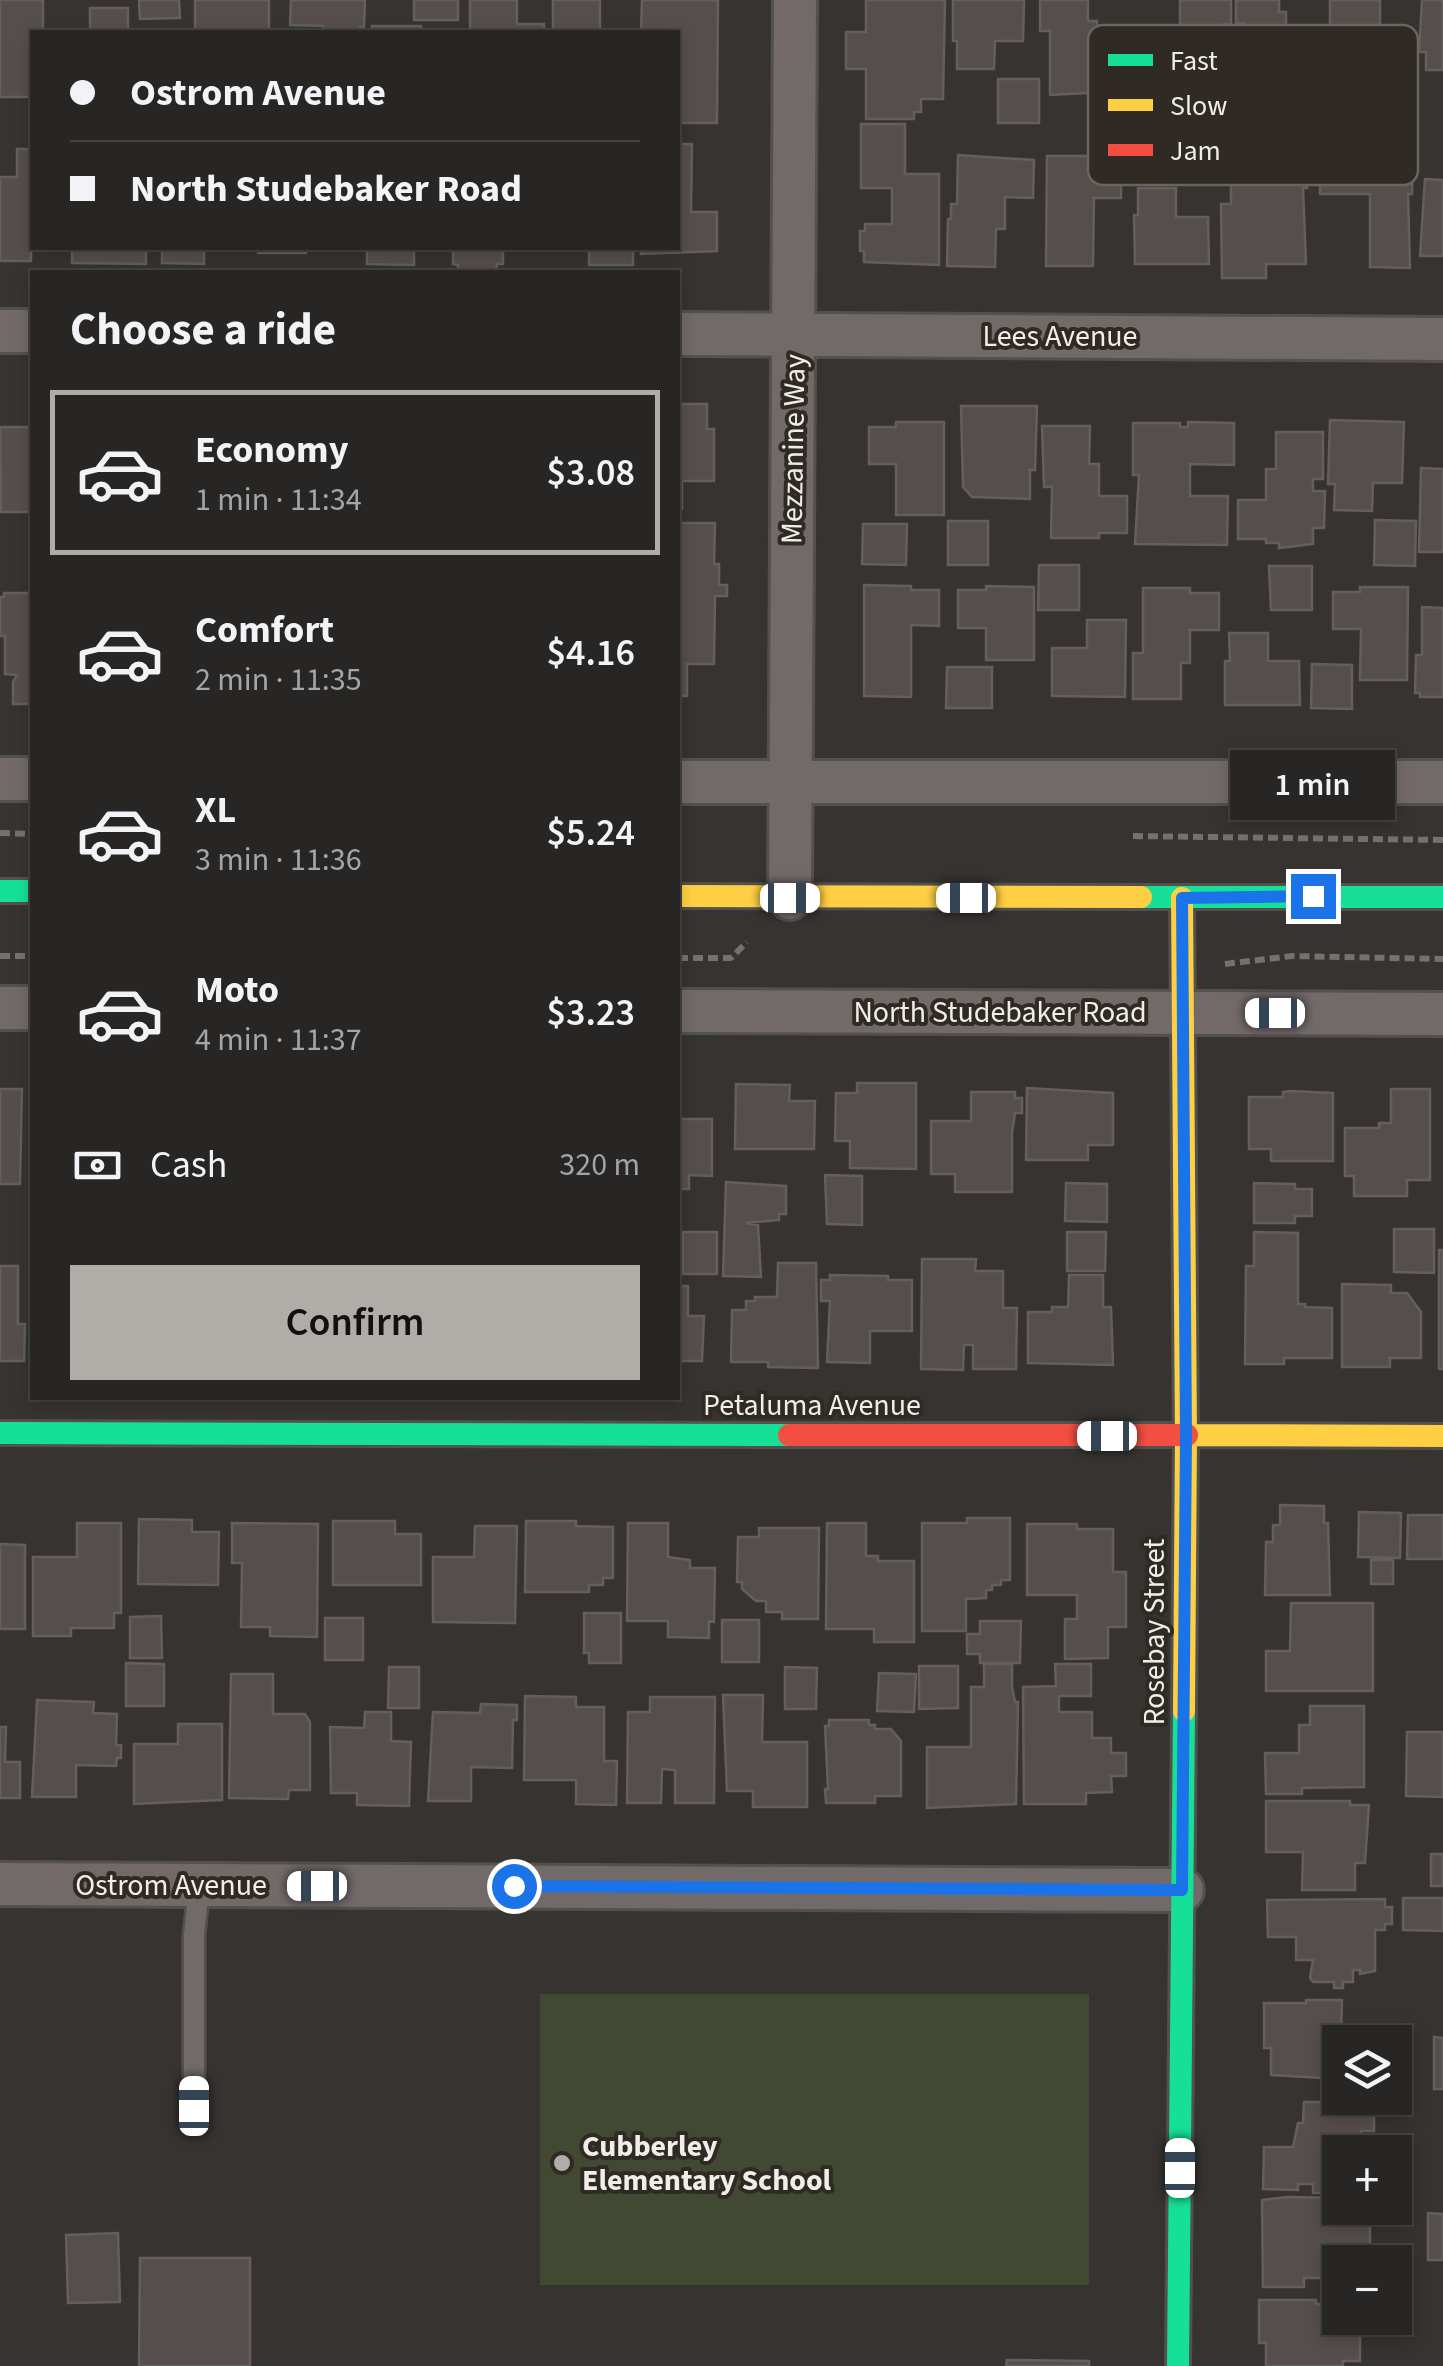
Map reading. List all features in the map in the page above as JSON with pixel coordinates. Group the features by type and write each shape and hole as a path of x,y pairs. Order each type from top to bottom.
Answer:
{"street":[{"name":"Mezzanine Way","path":"790,898 794,0"},
{"path":"0,331 30,332"},
{"name":"Lees Avenue","path":"680,334 1443,340"},
{"path":"0,779 30,779"},
{"path":"680,782 1443,782"},
{"path":"0,891 30,891"},
{"path":"680,896 1443,896"},
{"name":"Rosebay Street","path":"1178,2366 1186,1436 1182,898"},
{"path":"0,1008 30,1008"},
{"name":"North Studebaker Road","path":"680,1010 1443,1014"},
{"name":"Petaluma Avenue","path":"0,1434 1443,1436"},
{"name":"Ostrom Avenue","path":"0,1884 1182,1890"}],"lane":[{"path":"194,2106 194,1936 199,1885"}],"path":[{"path":"0,834 30,834"},
{"path":"1133,836 1443,840"},
{"path":"0,956 30,956"},
{"path":"1182,969 1292,956 1443,959"},
{"path":"680,958 730,958"}],"green space":[{"path":"540,1994 1089,1994 1089,2285 540,2285"}],"building":[{"path":"0,0 43,0 43,30 30,30 30,97 0,97"},
{"path":"139,0 179,0 180,18 140,19"},
{"path":"195,0 269,0 269,30 195,30"},
{"path":"291,0 365,0 364,27 360,30 290,25"},
{"path":"414,0 458,0 458,20 414,20"},
{"path":"470,0 517,0 517,24 544,24 544,30 470,30"},
{"path":"553,0 600,0 600,30 553,30"},
{"path":"642,0 718,0 717,123 680,123 680,30 641,30"},
{"path":"866,0 945,0 943,99 921,99 921,112 914,112 914,119 866,119 866,69 846,69 846,32 866,32"},
{"path":"953,0 1024,0 1023,41 995,41 994,69 957,69"},
{"path":"1040,0 1088,0 1088,21 1097,21 1097,25 1088,25 1088,93 1050,95 1050,31 1040,31"},
{"path":"1180,0 1231,0 1231,24 1180,25"},
{"path":"1236,0 1279,0 1279,12 1286,12 1286,25 1236,23"},
{"path":"1330,0 1380,0 1380,25 1330,25"},
{"path":"1422,0 1443,0 1443,70 1426,70 1426,52 1419,52"},
{"path":"90,8 128,8 128,30 90,30"},
{"path":"372,26 421,26 421,30 372,30"},
{"path":"998,79 1039,79 1039,123 998,123"},
{"path":"861,124 905,124 905,174 939,174 939,265 864,262 860,231 865,231 865,224 892,224 892,188 861,188"},
{"path":"680,144 692,144 691,212 717,212 717,251 641,254 641,250 680,250"},
{"path":"17,149 30,149 31,261 0,261 0,177 17,177"},
{"path":"958,155 1034,160 1033,198 1005,197 1005,229 996,229 995,267 947,266 948,219 951,204 957,204"},
{"path":"1047,156 1088,156 1088,185 1121,185 1121,198 1094,198 1093,266 1046,266"},
{"path":"1425,179 1443,180 1443,256 1420,256"},
{"path":"1231,185 1307,185 1303,188 1306,264 1266,264 1266,278 1222,278 1221,204 1231,204"},
{"path":"1320,185 1412,185 1412,194 1408,194 1410,268 1370,267 1370,194 1320,194"},
{"path":"1138,188 1176,188 1176,217 1208,217 1209,264 1135,264"},
{"path":"72,250 146,250 146,264 72,263"},
{"path":"162,250 204,250 204,264 162,263"},
{"path":"258,250 306,250 306,253"},
{"path":"367,250 414,250 414,265 367,264"},
{"path":"453,250 503,250 503,264 497,264 496,270 458,270 458,265 453,264"},
{"path":"589,250 633,250 633,265 589,265"},
{"path":"680,404 707,404 707,429 714,429 714,481 682,481 682,509"},
{"path":"961,406 1037,406 1030,499 972,497 963,487"},
{"path":"1330,420 1404,422 1402,483 1373,483 1372,511 1334,510 1335,484 1328,484"},
{"path":"896,422 944,422 944,515 896,515 896,464 869,464 869,427 896,427"},
{"path":"1188,422 1234,423 1234,465 1190,464 1190,496 1228,496 1227,545 1135,544 1139,475 1133,475 1133,423 1180,423 1180,427 1188,427"},
{"path":"1042,426 1090,426 1089,464 1099,464 1099,496 1127,496 1127,533 1099,533 1099,538 1051,538 1052,487 1044,487"},
{"path":"0,427 30,427 30,512 1,512"},
{"path":"1276,432 1323,432 1323,479 1313,479 1313,491 1325,491 1324,528 1313,528 1313,544 1279,548 1279,543 1266,543 1266,539 1238,539 1238,500 1266,500 1266,469 1276,469"},
{"path":"1421,468 1443,469 1443,552 1419,552"},
{"path":"1375,520 1416,521 1415,566 1374,565"},
{"path":"948,521 988,521 988,565 948,565"},
{"path":"680,523 715,523 714,564 719,564 719,585 727,585 727,596 715,596 714,664 687,664 687,696 680,696"},
{"path":"863,524 907,524 906,565 862,564"},
{"path":"1039,565 1079,565 1079,610 1038,610"},
{"path":"1269,566 1312,566 1312,610 1271,610"},
{"path":"864,585 939,590 939,626 911,625 911,697 864,696"},
{"path":"986,586 1034,587 1034,660 986,660 986,628 958,628 958,590 986,590"},
{"path":"1360,587 1408,587 1407,680 1360,680 1361,629 1333,629 1333,592 1360,592"},
{"path":"1143,588 1190,588 1190,593 1219,593 1219,630 1190,630 1190,663 1181,663 1181,699 1133,699 1133,653 1143,653"},
{"path":"4,593 30,593 30,704 13,704 13,682 17,675 5,674 5,636 0,636 0,597"},
{"path":"1422,607 1443,608 1443,697 1420,697 1420,693 1415,693 1416,655 1422,655"},
{"path":"1087,620 1126,620 1125,697 1052,696 1052,648 1087,648"},
{"path":"1229,633 1268,633 1268,661 1299,661 1300,705 1225,705"},
{"path":"1312,664 1352,665 1352,709 1311,708"},
{"path":"947,667 992,667 992,708 946,708"},
{"path":"857,1083 916,1083 916,1169 850,1168 850,1141 835,1141 836,1093 857,1093"},
{"path":"736,1084 790,1085 789,1101 815,1101 814,1149 735,1149"},
{"path":"1027,1088 1113,1093 1113,1145 1088,1145 1088,1160 1026,1160"},
{"path":"0,1089 22,1089 20,1184 0,1184"},
{"path":"1391,1089 1430,1089 1430,1180 1407,1180 1407,1196 1354,1196 1354,1176 1345,1176 1345,1128 1379,1128 1379,1123 1391,1123"},
{"path":"971,1092 1015,1092 1015,1098 1022,1098 1022,1113 1015,1113 1012,1133 1012,1192 955,1192 955,1174 931,1174 931,1121 971,1121"},
{"path":"1283,1092 1333,1093 1333,1161 1271,1161 1271,1149 1249,1149 1249,1097 1283,1097"},
{"path":"680,1119 712,1119 712,1176 689,1175 689,1189 680,1189"},
{"path":"825,1175 862,1176 862,1225 827,1224"},
{"path":"726,1182 786,1186 786,1214 779,1214 779,1220 746,1223 758,1225 761,1277 723,1276"},
{"path":"1066,1183 1107,1184 1107,1222 1065,1221"},
{"path":"1254,1183 1295,1184 1295,1189 1312,1189 1312,1216 1295,1216 1295,1223 1254,1223"},
{"path":"1394,1229 1434,1229 1434,1273 1394,1272"},
{"path":"683,1232 717,1232 717,1274 683,1274"},
{"path":"1067,1232 1106,1232 1105,1271 1067,1271"},
{"path":"1254,1232 1298,1233 1298,1304 1332,1308 1332,1358 1284,1358 1284,1364 1245,1364 1246,1266 1254,1266"},
{"path":"1439,1250 1443,1250 1443,1369 1439,1369"},
{"path":"922,1259 976,1259 975,1271 1003,1271 1003,1308 1017,1308 1016,1369 973,1369 973,1345 964,1345 963,1370 921,1369"},
{"path":"778,1263 816,1263 818,1368 731,1362 732,1310 746,1310 746,1301 755,1301 755,1297 777,1297"},
{"path":"0,1266 18,1266 18,1324 25,1324 24,1361 0,1361"},
{"path":"830,1275 912,1280 912,1331 870,1331 870,1363 827,1362 830,1301 821,1301 821,1280 830,1280"},
{"path":"1069,1275 1103,1275 1103,1307 1111,1307 1113,1365 1028,1363 1028,1312 1068,1307"},
{"path":"1342,1284 1391,1285 1391,1293 1407,1293 1421,1312 1421,1358 1390,1358 1390,1367 1342,1367"},
{"path":"680,1286 688,1286 688,1316 704,1316 702,1361 680,1361"},
{"path":"1280,1505 1324,1506 1330,1595 1265,1595 1266,1542 1273,1542 1273,1525 1280,1525"},
{"path":"1359,1512 1401,1513 1400,1558 1358,1557"},
{"path":"1408,1515 1443,1515 1443,1559 1407,1559"},
{"path":"967,1518 1010,1518 1010,1580 992,1585 992,1590 986,1590 986,1598 966,1599 966,1631 922,1631 922,1523 967,1523"},
{"path":"139,1519 192,1520 192,1532 219,1532 218,1585 138,1584"},
{"path":"333,1521 395,1521 395,1534 421,1534 421,1585 333,1585"},
{"path":"526,1521 576,1521 576,1526 613,1527 613,1578 603,1578 603,1585 589,1585 589,1592 525,1592"},
{"path":"77,1523 121,1523 121,1613 114,1613 114,1628 71,1628 71,1636 33,1636 33,1557 77,1557"},
{"path":"232,1523 318,1524 317,1637 270,1636 270,1627 241,1627 242,1563 232,1563"},
{"path":"628,1523 668,1523 668,1557 690,1560 690,1568 715,1568 714,1622 709,1621 709,1638 668,1637 668,1621 627,1621"},
{"path":"827,1523 866,1523 866,1556 878,1556 878,1561 914,1561 914,1642 874,1642 874,1629 826,1629"},
{"path":"1027,1524 1113,1529 1113,1572 1126,1572 1126,1627 1108,1627 1108,1658 1065,1659 1065,1619 1077,1619 1077,1595 1027,1595"},
{"path":"475,1526 517,1526 515,1623 433,1622 433,1557 474,1557"},
{"path":"759,1528 819,1528 818,1619 782,1619 782,1612 766,1612 766,1601 756,1601 742,1589 742,1582 737,1582 738,1537 759,1537"},
{"path":"0,1544 25,1545 25,1629 0,1629"},
{"path":"1371,1560 1393,1560 1393,1584 1371,1584"},
{"path":"1291,1603 1373,1603 1373,1691 1266,1691 1266,1651 1290,1651"},
{"path":"584,1613 621,1613 621,1663 589,1663 589,1653 584,1653"},
{"path":"161,1616 162,1658 130,1658 130,1617"},
{"path":"325,1618 363,1618 363,1660 325,1660"},
{"path":"722,1620 759,1620 759,1662 722,1662"},
{"path":"980,1621 1021,1621 1020,1663 980,1663 980,1654 967,1654 967,1634 980,1634"},
{"path":"126,1663 164,1664 164,1706 126,1706"},
{"path":"984,1664 1012,1664 1012,1687 1018,1702 1016,1804 927,1808 927,1747 971,1747 971,1687 984,1687"},
{"path":"1055,1664 1091,1664 1091,1696 1059,1696 1059,1712 1092,1712 1092,1738 1111,1738 1111,1753 1126,1753 1126,1776 1111,1776 1112,1792 1086,1793 1086,1804 1024,1804 1023,1687 1056,1686"},
{"path":"919,1666 958,1666 958,1708 919,1709"},
{"path":"389,1667 419,1667 419,1708 388,1708"},
{"path":"785,1667 817,1668 816,1709 785,1709"},
{"path":"879,1673 916,1674 914,1712 877,1711"},
{"path":"231,1674 273,1674 273,1714 305,1714 310,1722 310,1790 289,1790 288,1799 229,1798"},
{"path":"723,1695 763,1695 762,1742 807,1742 807,1807 753,1807 753,1791 727,1791"},
{"path":"525,1696 576,1697 576,1707 604,1707 604,1761 617,1761 616,1805 576,1804 576,1780 524,1780"},
{"path":"650,1697 715,1697 714,1803 675,1803 675,1770 662,1769 661,1803 627,1803 628,1712 650,1712"},
{"path":"37,1700 94,1702 93,1713 117,1714 116,1745 121,1745 121,1758 117,1758 116,1766 76,1765 76,1797 32,1797"},
{"path":"481,1704 517,1705 512,1768 471,1767 471,1801 428,1801 433,1712 480,1713"},
{"path":"1310,1706 1364,1706 1364,1787 1302,1788 1302,1794 1266,1794 1265,1753 1299,1753 1299,1725 1310,1725"},
{"path":"365,1712 391,1712 391,1741 411,1742 409,1806 357,1805 357,1793 331,1793 330,1727 364,1728"},
{"path":"829,1720 869,1720 875,1729 891,1729 901,1741 901,1796 875,1796 875,1803 826,1803 825,1726 829,1726"},
{"path":"178,1724 222,1724 222,1800 134,1804 134,1744 178,1744"},
{"path":"0,1727 6,1727 5,1762 20,1762 20,1798 0,1798"},
{"path":"1407,1732 1443,1732 1443,1797 1406,1796"},
{"path":"1266,1801 1350,1801 1350,1805 1369,1805 1365,1863 1355,1863 1355,1890 1302,1890 1303,1852 1266,1852"},
{"path":"1431,1854 1443,1854 1443,1886 1431,1886"},
{"path":"1403,1898 1443,1898 1443,1931 1403,1930"},
{"path":"1385,1899 1385,1907 1392,1907 1392,1924 1385,1924 1385,1930 1375,1930 1375,1971 1360,1974 1360,1970 1353,1970 1353,1982 1343,1982 1343,1988 1334,1988 1334,1982 1313,1982 1313,1960 1296,1960 1296,1937 1268,1937 1267,1900"},
{"path":"1342,2000 1341,2025 1322,2025 1322,2078 1271,2075 1271,2048 1264,2048 1264,2003"},
{"path":"1434,2037 1443,2038 1443,2089 1434,2089"},
{"path":"1304,2102 1322,2102 1322,2115 1374,2115 1374,2131 1322,2135 1322,2193 1313,2193 1313,2184 1298,2184 1298,2190 1263,2189 1264,2147 1293,2147 1298,2123 1303,2123"},
{"path":"1322,2198 1322,2225 1370,2225 1370,2245 1322,2245 1322,2278 1304,2278 1304,2287 1263,2287 1262,2200"},
{"path":"1428,2213 1443,2214 1443,2260 1428,2260"},
{"path":"118,2233 120,2302 68,2303 66,2235"},
{"path":"140,2258 250,2258 250,2366 139,2366"},
{"path":"1259,2300 1316,2300 1316,2304 1322,2304 1322,2335 1360,2335 1360,2361 1343,2361 1343,2366 1266,2366 1266,2343 1259,2343"},
{"path":"1007,2360 1089,2361 1089,2366 1006,2366"}],"traffic: fast":[{"path":"0,891 30,891"},
{"path":"1141,897 1443,897"},
{"path":"0,1433 789,1435"},
{"path":"1178,2366 1184,1711"}],"traffic: slow":[{"path":"680,896 1141,897"},
{"path":"1182,898 1184,1711"},
{"path":"1187,1435 1443,1436"}],"traffic: jam":[{"path":"789,1435 1187,1435"}],"place":[{"name":"Cubberley Elementary School","path":"562,2163"}],"route":[{"path":"514,1886 1182,1890 1186,1436 1182,898 1313,896"}]}
